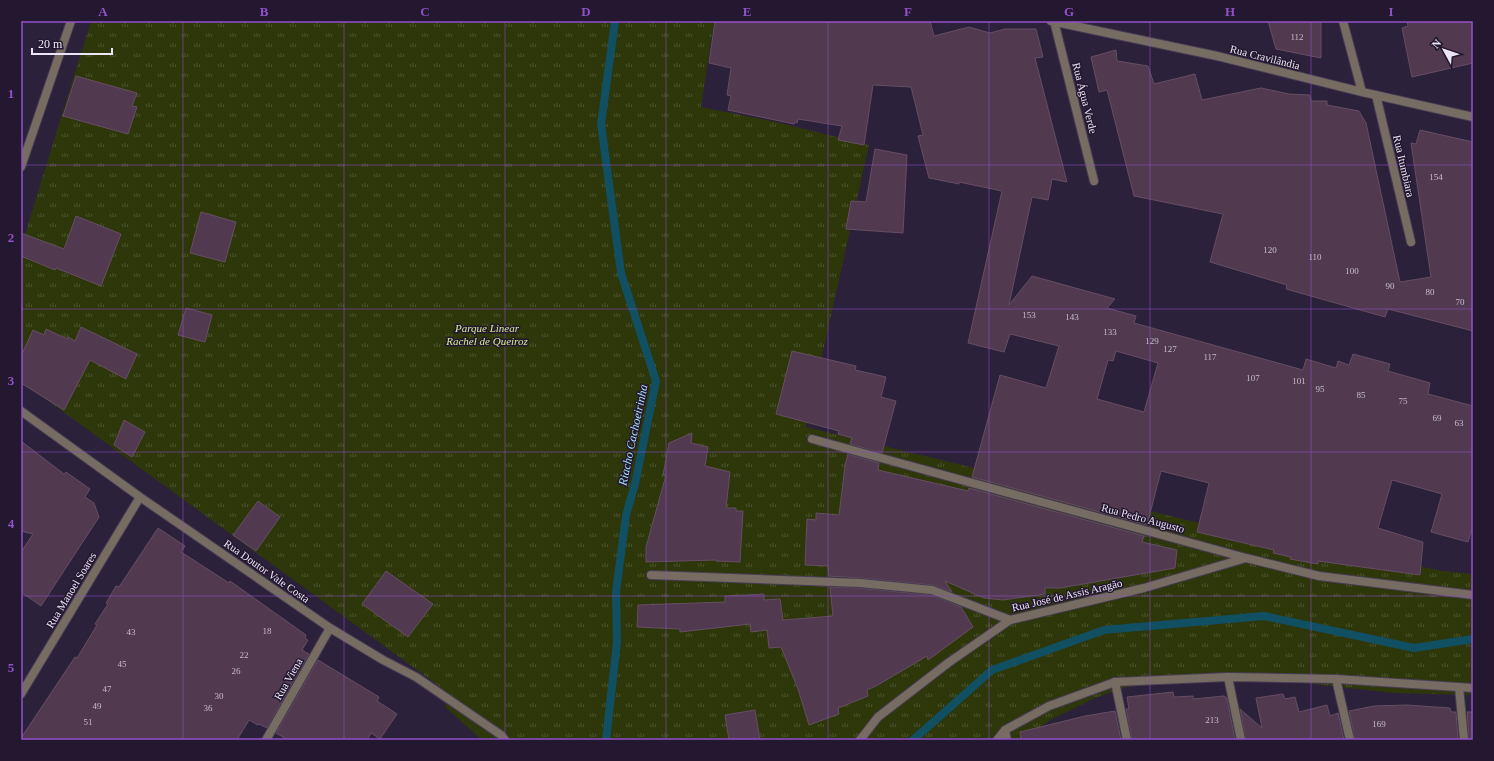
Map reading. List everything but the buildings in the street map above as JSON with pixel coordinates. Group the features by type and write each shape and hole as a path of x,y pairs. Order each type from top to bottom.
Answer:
{"street":[{"path":"21,167 71,21"},
{"name":"Rua Cravilândia","path":"1053,21 1217,56 1362,92 1473,117"},
{"name":"Rua Água Verde","path":"1053,21 1094,181"},
{"path":"1343,21 1362,92"},
{"name":"Rua Itumbiara","path":"1376,95 1411,242"},
{"name":"Rua Doutor Vale Costa","path":"21,411 140,497 330,628 383,660 416,677 503,737"},
{"name":"Rua Pedro Augusto","path":"812,439 1246,558 1319,576 1473,595"},
{"name":"Rua Manoel Soares","path":"21,694 140,497"},
{"name":"Rua José de Assis Aragão","path":"860,740 878,717 948,663 1010,620 1144,588 1246,558"},
{"path":"651,575 860,583 932,590 1010,620"},
{"name":"Rua Viena","path":"266,740 330,628"},
{"path":"1228,677 1241,740"},
{"path":"997,740 1005,730 1049,706 1115,682 1228,677 1336,679 1473,688"},
{"path":"1336,679 1350,740"},
{"path":"1115,682 1127,740"},
{"path":"1459,687 1464,740"},
{"path":"1005,730 1007,740"}],"green space":[{"name":"Parque Linear Rachel de Queiroz","path":"91,21 714,21 701,107 776,122 869,145 806,427 1195,522 1443,571 1473,574 1473,695 1394,693 1295,682 1224,681 1127,687 1095,698 1050,720 1022,740 482,740 445,707 450,694 21,381 21,247"}],"waterway":[{"name":"Riacho Cachoeirinha","path":"606,740 617,642 616,592 626,515 635,484 656,381 621,273 601,124 615,21"},
{"path":"913,740 992,670 1104,630 1264,616 1414,648 1473,639"}]}
